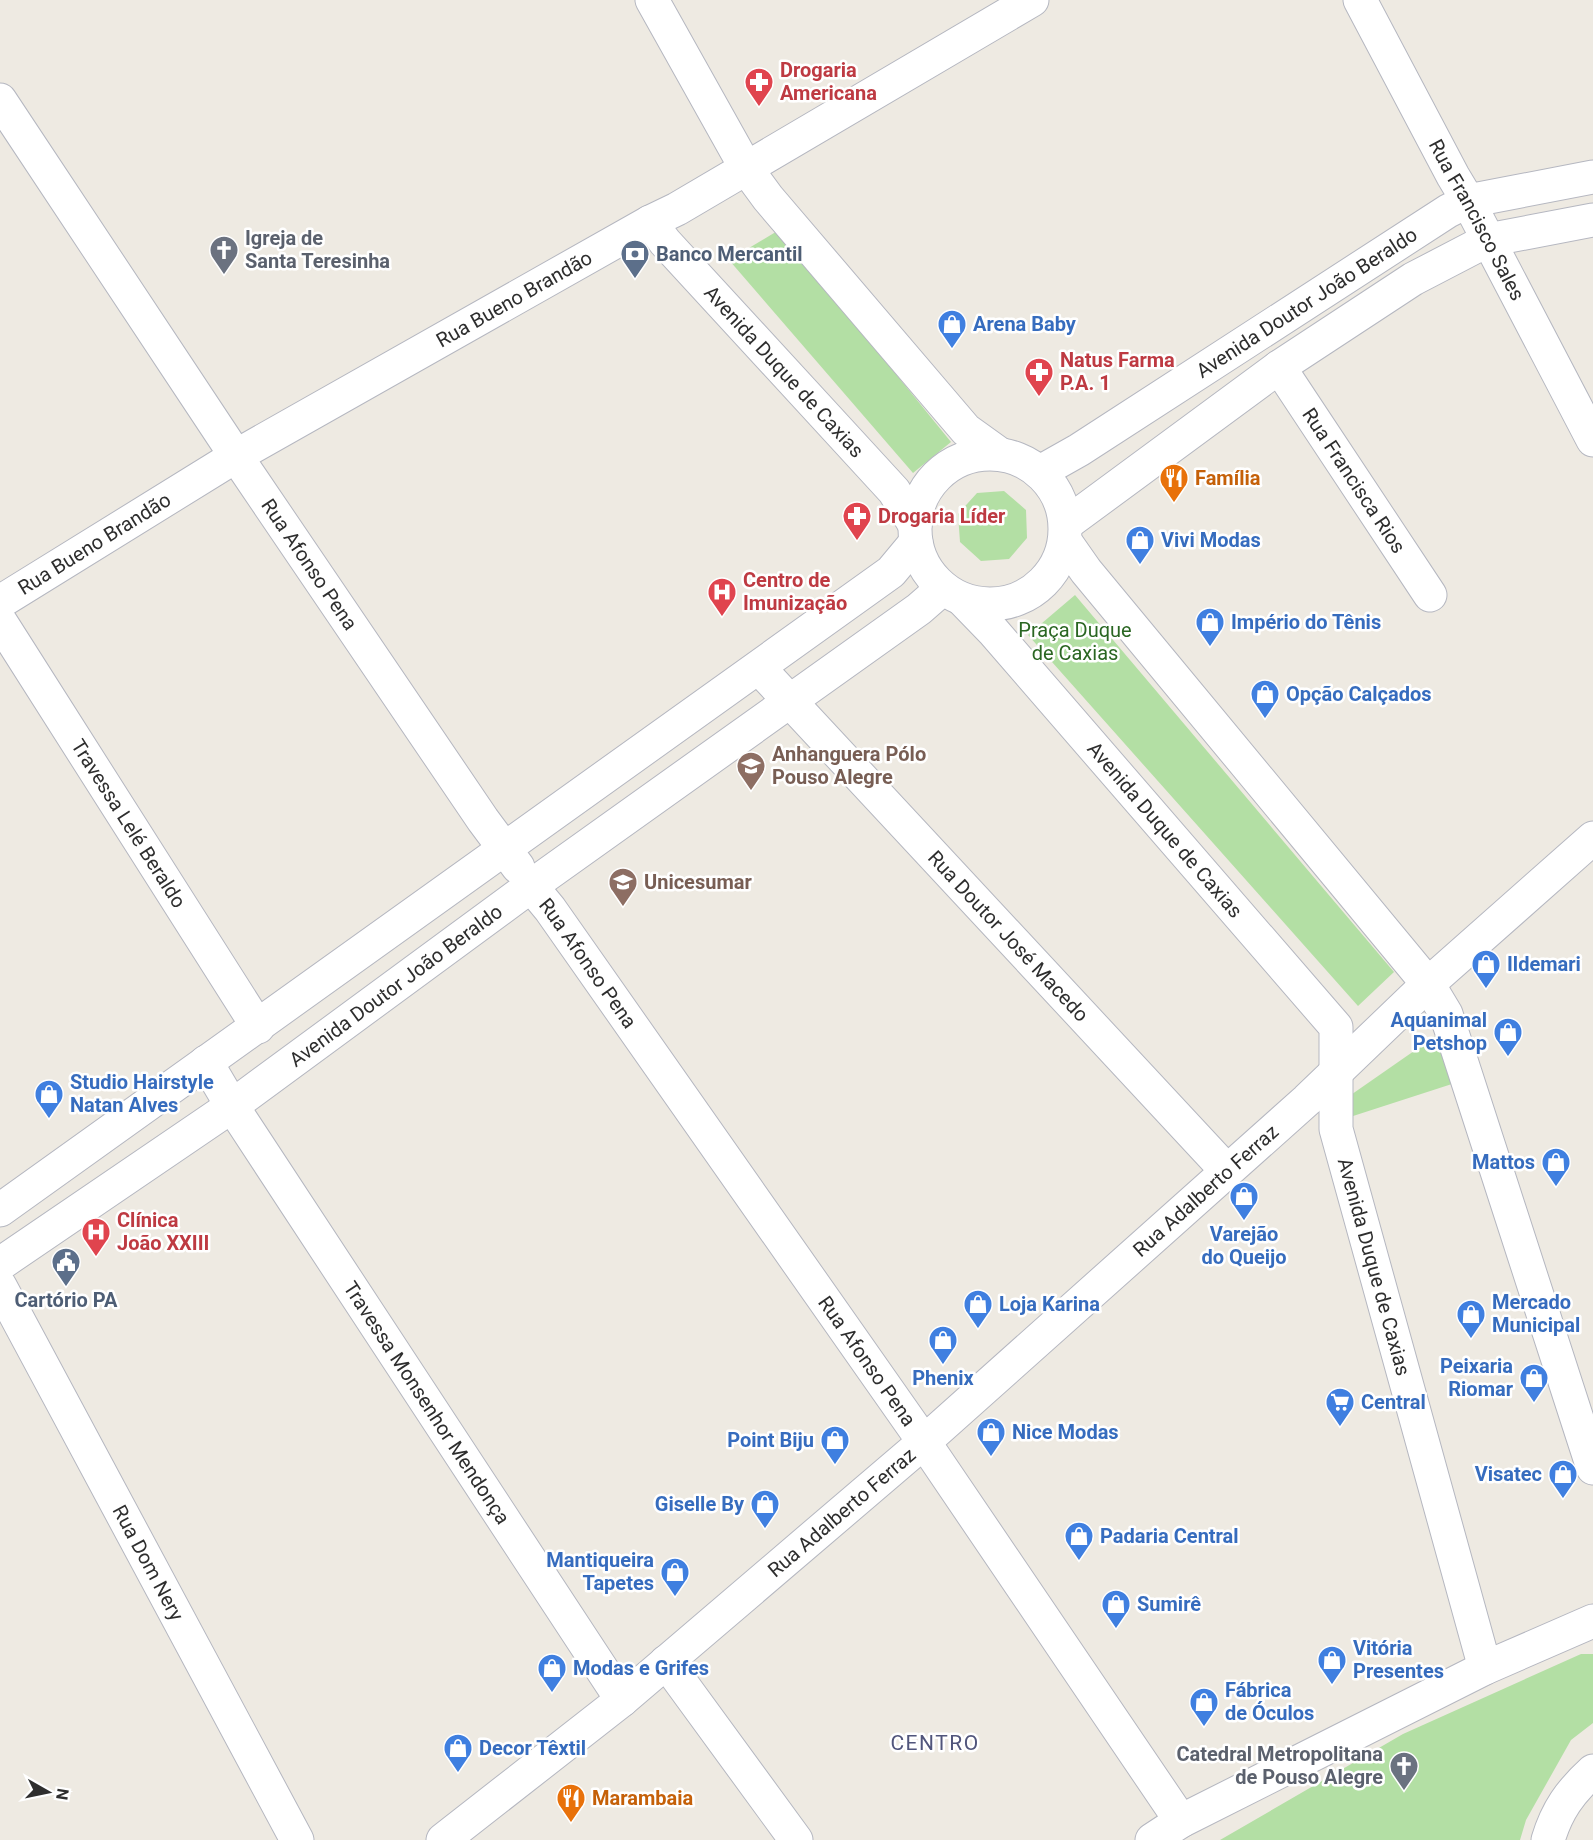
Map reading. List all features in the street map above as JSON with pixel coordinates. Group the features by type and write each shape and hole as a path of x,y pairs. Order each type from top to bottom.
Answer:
{"street":[{"path":"652,0 746,168 768,198 966,430 998,453 1020,459 1040,472 1058,495 1065,532 1086,571 1428,984 1446,1014 1593,1468"},
{"name":"Rua Bueno Brandão","path":"0,602 236,456 650,222 677,209 1032,0"},
{"name":"Rua Francisco Sales","path":"1359,0 1468,201 1593,440"},
{"name":"Rua Afonso Pena","path":"0,100 236,456 483,820 550,909 924,1442 1181,1821"},
{"name":"Avenida Doutor João Beraldo","path":"1040,472 1079,450 1448,211 1468,201 1593,177"},
{"name":"Avenida Doutor João Beraldo","path":"1065,532 1279,367 1413,279 1488,240 1593,220"},
{"name":"Avenida Duque de Caxias","path":"650,222 665,242 894,491 915,533"},
{"name":"Rua Francisca Rios","path":"1279,367 1430,595"},
{"path":"0,1210 507,850 891,572 915,533 922,496 941,471 968,457 998,453"},
{"path":"915,533 925,568 953,594 996,605 1028,595 1052,572 1065,532"},
{"name":"Avenida Doutor João Beraldo","path":"0,1264 232,1106 531,886 919,609 953,594"},
{"name":"Avenida Duque de Caxias","path":"953,594 993,631 1336,1026 1336,1129 1485,1668"},
{"name":"Travessa Lelé Beraldo","path":"0,621 258,1027"},
{"path":"759,668 789,702"},
{"name":"Rua Doutor José Macedo","path":"789,702 1227,1171"},
{"path":"1335,1072 1428,984 1593,838"},
{"name":"Travessa Monsenhor Mendonça","path":"206,1062 232,1106 621,1700"},
{"name":"Rua Adalberto Ferraz","path":"443,1840 621,1700 924,1442 1335,1072"},
{"name":"Rua Dom Nery","path":"0,1286 297,1840"},
{"path":"1152,1840 1181,1821 1485,1668 1593,1621"},
{"path":"666,1662 796,1840"},
{"path":"1548,1840 1554,1821 1573,1790 1593,1772"}],"green space":[{"path":"779,230 951,442 913,473 729,260"},
{"path":"1004,491 1026,510 1027,538 1009,559 981,561 960,542 958,514 977,493"},
{"name":"Praça Duque de Caxias","path":"1075,595 1394,972 1358,1006 1028,635"},
{"path":"1437,1035 1455,1083 1350,1117 1345,1099"},
{"path":"1581,1654 1593,1654 1593,1723 1571,1740 1526,1820 1520,1840 1220,1840 1403,1734"}],"place":[{"name":"Drogaria Americana","path":"759,108"},
{"name":"Igreja de Santa Teresinha","path":"224,276"},
{"name":"Banco Mercantil","path":"635,280"},
{"name":"Arena Baby","path":"952,350"},
{"name":"Natus Farma P.A. 1","path":"1039,398"},
{"name":"Família","path":"1174,504"},
{"name":"Drogaria Líder","path":"857,542"},
{"name":"Vivi Modas","path":"1140,566"},
{"name":"Centro de Imunização","path":"722,618"},
{"name":"Império do Tênis","path":"1210,648"},
{"name":"Opção Calçados","path":"1265,720"},
{"name":"Anhanguera Pólo Pouso Alegre","path":"751,792"},
{"name":"Unicesumar","path":"623,908"},
{"name":"Ildemari","path":"1486,990"},
{"name":"Aquanimal Petshop","path":"1508,1058"},
{"name":"Studio Hairstyle Natan Alves","path":"49,1120"},
{"name":"Mattos","path":"1556,1188"},
{"name":"Varejão do Queijo","path":"1244,1222"},
{"name":"Clínica João XXIII","path":"96,1258"},
{"name":"Cartório PA","path":"66,1288"},
{"name":"Loja Karina","path":"978,1330"},
{"name":"Mercado Municipal","path":"1471,1340"},
{"name":"Phenix","path":"943,1366"},
{"name":"Peixaria Riomar","path":"1534,1404"},
{"name":"Central","path":"1340,1428"},
{"name":"Nice Modas","path":"991,1458"},
{"name":"Point Biju","path":"835,1466"},
{"name":"Visatec","path":"1563,1500"},
{"name":"Giselle By","path":"765,1530"},
{"name":"Padaria Central","path":"1079,1562"},
{"name":"Mantiqueira Tapetes","path":"675,1598"},
{"name":"Sumirê","path":"1116,1630"},
{"name":"Vitória Presentes","path":"1332,1686"},
{"name":"Modas e Grifes","path":"552,1694"},
{"name":"Fábrica de Óculos","path":"1204,1728"},
{"name":"Decor Têxtil","path":"458,1774"},
{"name":"Catedral Metropolitana de Pouso Alegre","path":"1404,1792"},
{"name":"Marambaia","path":"571,1824"}],"district":[{"name":"CENTRO","path":"935,1743"}]}
